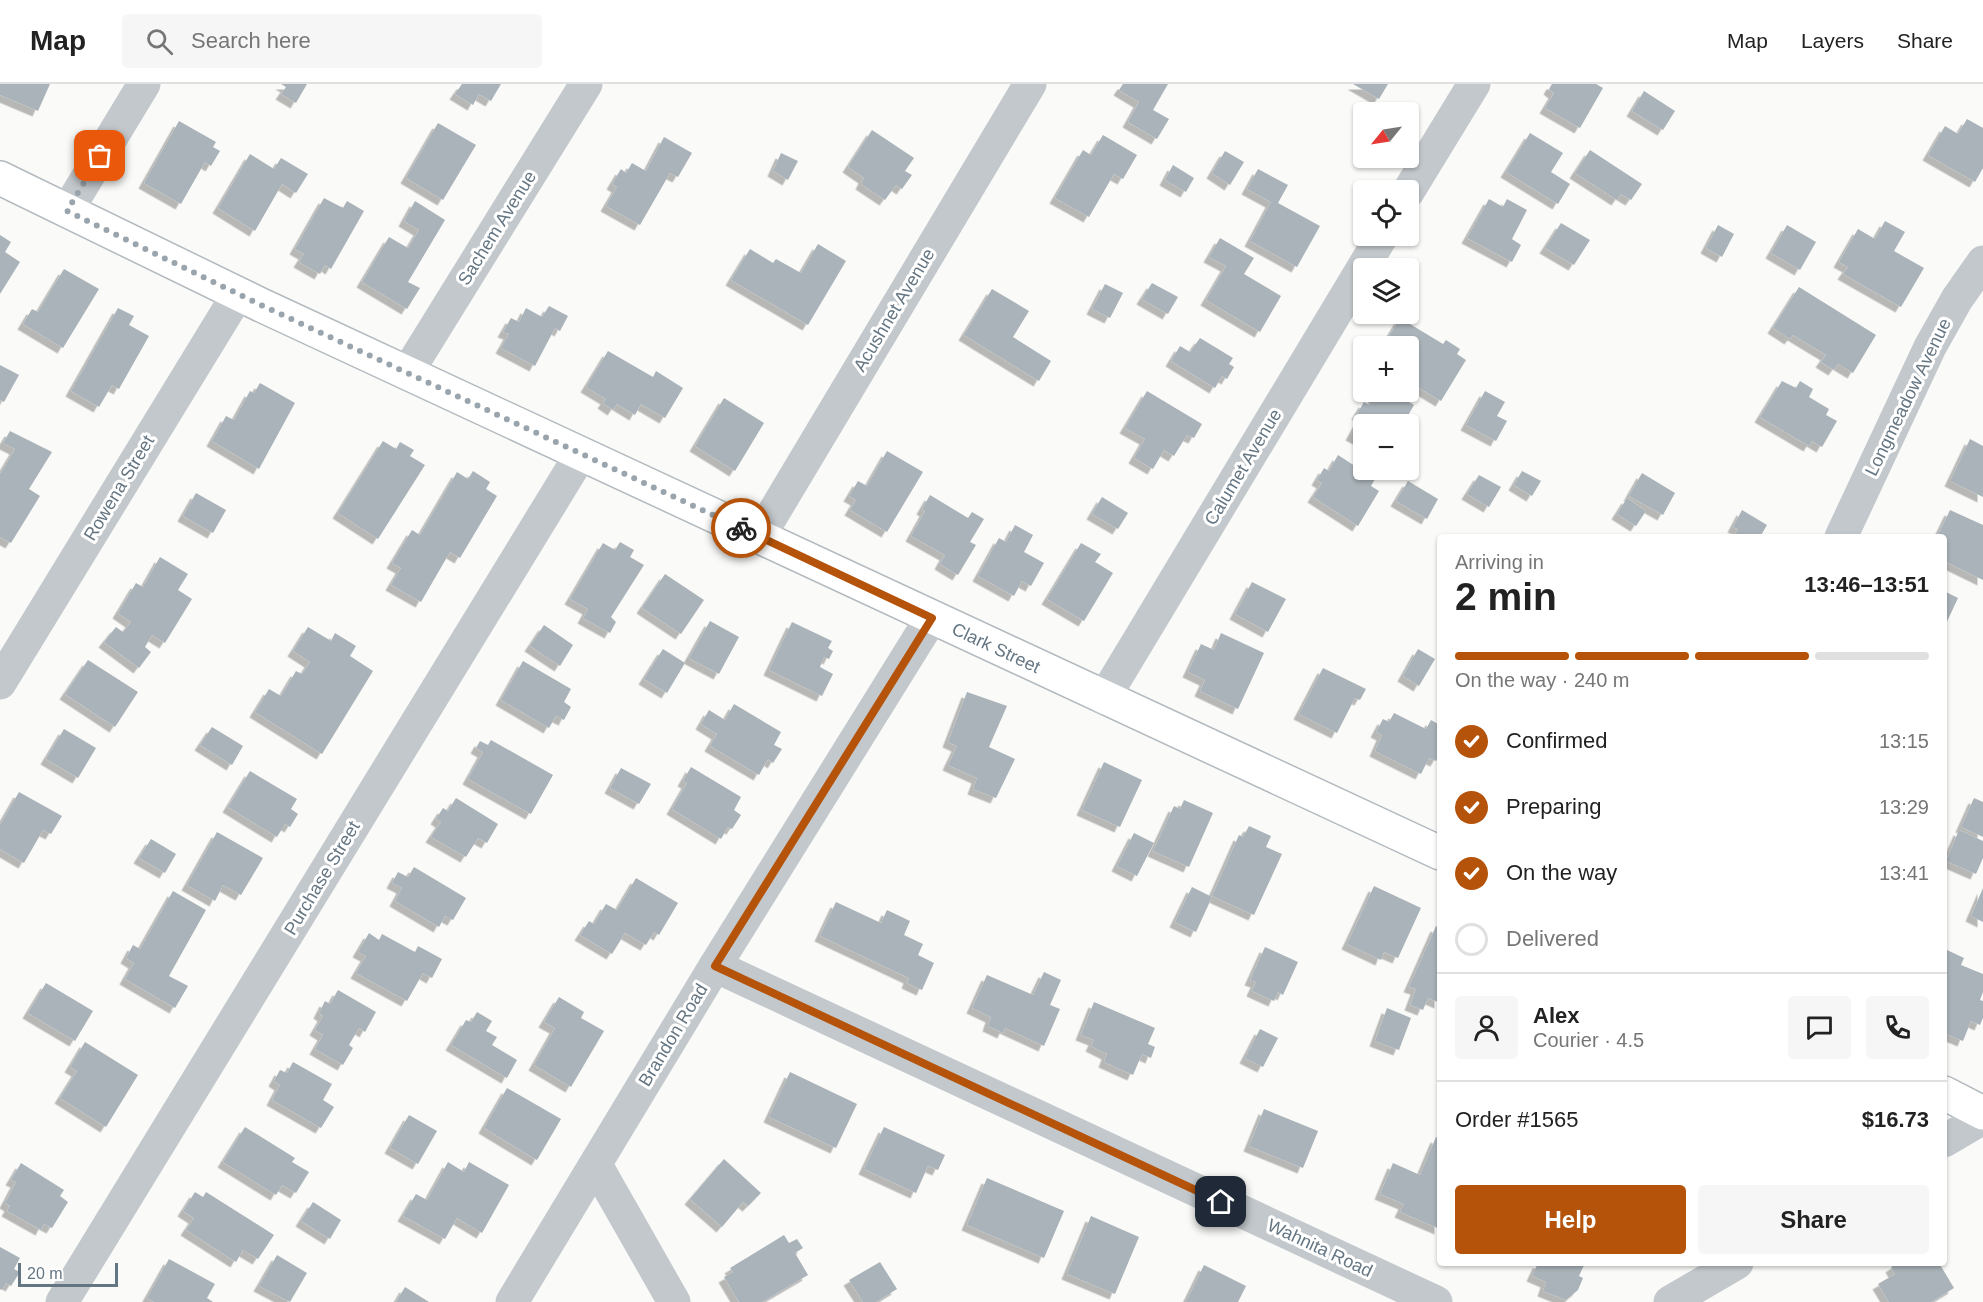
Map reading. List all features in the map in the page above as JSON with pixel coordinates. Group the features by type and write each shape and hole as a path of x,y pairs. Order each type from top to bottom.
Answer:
{"street":[{"path":"67,211 144,84"},
{"name":"Sachem Avenue","path":"407,373 586,84"},
{"name":"Acushnet Avenue","path":"759,537 1030,84"},
{"path":"1415,180 1474,84"},
{"name":"Clark Street","path":"0,178 238,294 1437,852"},
{"name":"Calumet Avenue","path":"1104,698 1376,246"},
{"name":"Longmeadow Avenue","path":"1842,534 1930,347 1957,299 1983,262"},
{"name":"Rowena Street","path":"0,682 238,294"},
{"name":"Purchase Street","path":"62,1302 581,454"},
{"name":"Brandon Road","path":"512,1302 715,966 932,618"},
{"name":"Wahnita Road","path":"715,966 1436,1302"},
{"path":"1947,1095 1983,1113"},
{"path":"1947,1139 1983,1118"},
{"path":"596,1165 674,1302"},
{"path":"1670,1302 1732,1266"}],"building":[{"path":"0,84 50,84 38,111 0,95"},
{"path":"281,84 307,84 296,103 281,94 286,87"},
{"path":"462,84 501,84 491,101 479,94 473,105 455,94"},
{"path":"1123,84 1168,84 1153,110 1169,119 1157,139 1128,122 1139,102 1119,90"},
{"path":"1353,84 1388,84 1379,99"},
{"path":"1552,84 1596,84 1603,88 1580,128 1545,108 1554,93 1549,89"},
{"path":"1644,91 1675,111 1663,130 1632,111"},
{"path":"1967,119 1983,128 1983,168 1975,182 1928,155 1945,126 1958,134"},
{"path":"179,121 216,142 213,147 220,151 211,166 205,162 181,204 144,183"},
{"path":"438,123 476,145 443,200 406,178"},
{"path":"872,130 914,158 905,171 912,175 902,189 896,185 885,200 861,184 864,178 848,167"},
{"path":"1530,133 1563,153 1551,172 1570,184 1558,204 1506,172"},
{"path":"1103,135 1137,155 1123,179 1114,174 1089,217 1055,198 1083,150 1091,155"},
{"path":"664,137 692,153 678,177 670,173 640,225 606,206 617,187 612,184 621,169 626,173 632,163 646,171"},
{"path":"1590,150 1642,184 1631,200 1621,194 1617,200 1575,173"},
{"path":"1225,151 1244,162 1230,185 1212,173"},
{"path":"781,153 798,161 788,180 773,171"},
{"path":"250,154 274,169 281,158 308,174 296,193 282,184 255,231 218,208"},
{"path":"1173,165 1194,178 1186,192 1165,180"},
{"path":"1258,169 1288,185 1278,203 1320,226 1297,267 1250,241 1271,202 1247,189"},
{"path":"324,198 343,208 347,201 364,211 331,269 325,265 320,274 299,262 304,254 295,249"},
{"path":"1489,199 1503,207 1507,199 1527,210 1512,239 1521,245 1512,262 1467,238"},
{"path":"415,201 445,220 408,282 420,288 407,309 362,282 389,237 408,248 419,230 404,221"},
{"path":"1885,221 1905,232 1894,251 1924,268 1901,307 1843,274 1848,267 1839,262 1858,229 1875,239"},
{"path":"1561,223 1590,240 1574,265 1545,248"},
{"path":"1718,225 1734,234 1722,257 1706,248"},
{"path":"1787,225 1816,242 1800,270 1771,253"},
{"path":"0,235 11,242 5,252 20,262 0,294"},
{"path":"1220,238 1254,258 1244,274 1281,296 1260,332 1206,300 1226,266 1209,257"},
{"path":"818,244 846,261 808,325 731,280 750,249 773,263 776,259 801,273"},
{"path":"64,269 99,289 63,348 23,324 32,309 38,312"},
{"path":"1152,283 1178,297 1168,314 1142,299"},
{"path":"1105,284 1123,293 1110,318 1092,309"},
{"path":"1799,287 1876,335 1853,373 1838,364 1834,370 1821,362 1826,355 1793,335 1790,339 1773,328"},
{"path":"992,289 1029,311 1013,337 1051,361 1039,381 964,335"},
{"path":"549,306 568,316 560,331 555,328 535,366 501,348 509,334 503,332 511,318 519,322 526,308 542,317"},
{"path":"118,308 134,316 129,325 149,336 119,389 112,385 99,407 71,391"},
{"path":"1396,324 1410,324 1443,344 1446,340 1460,349 1457,354 1466,360 1441,401 1419,388 1419,336 1389,336"},
{"path":"1200,338 1233,358 1229,364 1234,367 1227,379 1222,376 1215,388 1171,361 1180,346 1190,352"},
{"path":"608,351 653,377 656,371 683,388 665,418 641,404 635,415 617,404 613,410 603,403 606,399 586,387"},
{"path":"0,365 19,375 4,402 0,400"},
{"path":"1782,381 1796,388 1800,381 1813,389 1809,397 1829,409 1826,415 1837,421 1822,447 1812,441 1809,446 1760,417"},
{"path":"260,383 295,403 259,469 212,441 226,416 234,420 250,391 254,393"},
{"path":"1147,391 1202,424 1194,438 1187,435 1174,456 1164,450 1153,469 1134,458 1145,439 1125,428"},
{"path":"1485,391 1505,402 1497,416 1507,421 1496,441 1466,425"},
{"path":"724,398 764,423 735,471 695,446"},
{"path":"1364,402 1369,405 1371,402 1409,402 1414,405 1409,414 1357,414"},
{"path":"10,431 52,452 29,489 40,496 11,543 0,537 0,474 15,449 3,443"},
{"path":"1970,439 1983,446 1983,497 1950,481"},
{"path":"383,441 396,449 400,442 414,450 410,456 425,465 378,539 338,513"},
{"path":"887,451 923,472 887,532 850,510 856,500 849,496 858,481 867,486"},
{"path":"1338,455 1353,465 1353,480 1374,480 1371,486 1379,491 1358,526 1313,497 1322,483 1317,480 1324,468 1329,471"},
{"path":"473,471 490,482 486,489 497,496 460,558 450,552 421,602 391,585 401,568 392,563 412,530 420,535 457,472 468,479"},
{"path":"1522,471 1541,481 1532,496 1514,485"},
{"path":"1642,473 1675,493 1663,515 1629,496"},
{"path":"1479,475 1501,487 1489,507 1467,494"},
{"path":"1408,481 1438,499 1427,519 1396,501"},
{"path":"196,493 226,510 213,533 183,516"},
{"path":"930,495 968,518 972,512 984,519 970,542 976,545 958,575 940,564 945,555 911,536 925,511 922,509"},
{"path":"1102,497 1128,513 1118,529 1092,514"},
{"path":"1627,498 1646,511 1636,526 1617,514"},
{"path":"1742,510 1767,525 1762,534 1735,534 1738,529 1733,527"},
{"path":"1950,510 1983,525 1983,580 1947,562 1947,534 1938,534"},
{"path":"1015,525 1033,535 1024,552 1044,563 1031,586 1022,581 1014,596 978,576 999,538 1006,542"},
{"path":"620,542 634,550 630,557 644,565 611,617 616,622 610,633 583,618 588,609 570,599 603,543 615,550"},
{"path":"1081,543 1101,554 1095,562 1113,573 1084,621 1047,599"},
{"path":"160,557 188,574 178,590 192,599 165,643 152,635 145,647 151,652 139,668 104,642 116,627 123,632 131,622 118,613 136,583 143,587"},
{"path":"665,574 704,600 681,634 642,608"},
{"path":"1252,582 1286,599 1268,632 1235,614"},
{"path":"1947,592 1958,598 1947,622"},
{"path":"710,621 739,637 719,674 689,658"},
{"path":"792,622 832,641 828,648 833,651 829,659 824,657 820,667 833,674 822,696 769,670"},
{"path":"544,625 573,645 560,666 530,646"},
{"path":"308,627 331,641 335,633 356,646 350,656 373,671 322,754 255,712 269,689 281,696 296,671 302,674 310,662 293,651"},
{"path":"1221,633 1264,653 1238,709 1200,691 1205,680 1188,672 1201,644 1214,650"},
{"path":"663,649 685,663 667,693 644,679"},
{"path":"1418,649 1435,659 1419,686 1403,676"},
{"path":"88,660 138,692 115,727 65,694"},
{"path":"523,661 571,689 564,702 571,707 564,720 556,716 549,728 501,700"},
{"path":"1323,668 1366,689 1360,700 1355,698 1337,733 1299,714"},
{"path":"967,692 1007,706 989,747 1015,759 996,798 973,789 977,778 948,765 957,746 948,742"},
{"path":"734,704 781,732 774,745 782,749 773,763 768,759 759,775 710,746 717,734 701,724 709,710 725,720"},
{"path":"1394,713 1426,729 1431,720 1437,723 1436,761 1429,758 1421,774 1375,751 1382,735 1376,732 1383,719 1389,722"},
{"path":"212,727 243,746 232,765 200,745"},
{"path":"64,729 96,748 78,778 46,759"},
{"path":"491,740 553,775 531,814 468,779 483,752 476,748 480,741 488,745"},
{"path":"1104,762 1142,780 1120,827 1082,810"},
{"path":"691,767 741,797 734,810 741,815 732,829 728,827 721,839 672,809 687,783 683,781"},
{"path":"621,768 651,784 639,804 610,788"},
{"path":"250,771 297,799 291,809 298,814 290,827 285,824 277,837 228,807"},
{"path":"19,792 62,816 51,834 43,830 24,863 0,849 0,825"},
{"path":"456,798 498,824 487,843 478,838 466,857 431,837 441,822 436,819 443,808 448,811"},
{"path":"1974,798 1983,802 1983,837 1961,827"},
{"path":"1184,800 1213,813 1189,867 1153,851 1174,806 1180,809"},
{"path":"1249,826 1271,836 1266,847 1282,854 1254,915 1212,896 1239,835 1243,837"},
{"path":"1959,830 1983,841 1983,858 1976,874 1947,861"},
{"path":"217,832 263,858 241,895 223,885 215,901 187,885"},
{"path":"1134,833 1154,843 1137,876 1117,866"},
{"path":"151,839 176,854 165,873 139,858"},
{"path":"414,867 466,898 453,920 445,916 439,927 395,901 402,888 392,883 398,872 408,877"},
{"path":"636,878 678,903 659,935 654,932 646,945 625,933 612,954 580,935 589,921 594,924 606,904 617,910"},
{"path":"1374,886 1421,908 1398,958 1384,952 1381,960 1347,944"},
{"path":"1192,887 1212,897 1196,932 1175,922"},
{"path":"1983,888 1983,922 1971,916"},
{"path":"173,891 206,910 169,976 188,986 175,1008 125,979 134,963 126,958 133,945 140,949"},
{"path":"836,902 881,923 887,910 910,921 904,935 923,944 918,955 934,963 922,990 907,983 909,978 820,936"},
{"path":"1436,926 1437,1002 1428,998 1423,1010 1410,1005 1416,989 1409,987"},
{"path":"369,933 379,940 382,934 415,952 418,946 442,959 432,978 423,973 407,1001 356,973 366,956 358,952"},
{"path":"1265,947 1298,962 1283,995 1278,992 1274,1001 1252,991 1256,982 1250,980"},
{"path":"1947,950 1964,958 1961,965 1983,974 1983,992 1980,1000 1983,1001 1983,1018 1980,1025 1971,1021 1963,1041 1947,1034"},
{"path":"1044,972 1061,980 1050,1005 1060,1009 1044,1046 1005,1028 1003,1033 988,1026 991,1017 972,1008 987,975 1033,995"},
{"path":"46,983 93,1011 75,1041 28,1013"},
{"path":"338,990 376,1012 365,1032 359,1028 349,1045 353,1048 343,1065 315,1049 323,1035 315,1030 323,1016 319,1013 325,1001 330,1004"},
{"path":"559,997 584,1012 581,1018 604,1031 571,1087 534,1065 555,1028 544,1022"},
{"path":"1094,1002 1155,1028 1148,1044 1155,1047 1151,1058 1142,1054 1133,1075 1104,1062 1107,1054 1091,1046 1094,1040 1081,1035"},
{"path":"1387,1008 1411,1018 1399,1050 1375,1041"},
{"path":"477,1012 492,1021 486,1031 497,1037 492,1045 517,1060 507,1078 451,1045 466,1020 471,1022"},
{"path":"1260,1029 1278,1038 1263,1067 1245,1058"},
{"path":"85,1042 138,1075 106,1127 60,1098 77,1071 70,1067"},
{"path":"293,1062 332,1084 323,1100 334,1107 321,1128 272,1100 280,1085 274,1081 280,1070 287,1073"},
{"path":"790,1072 857,1104 836,1148 769,1117"},
{"path":"507,1088 561,1119 537,1160 484,1128"},
{"path":"1264,1109 1318,1131 1303,1168 1249,1146"},
{"path":"409,1115 437,1131 418,1164 390,1148"},
{"path":"245,1127 295,1158 292,1162 309,1172 296,1193 282,1185 276,1195 223,1162"},
{"path":"884,1127 945,1155 938,1170 928,1166 916,1193 864,1169"},
{"path":"1436,1137 1437,1228 1400,1212 1404,1204 1380,1194 1393,1163 1420,1175"},
{"path":"724,1159 761,1193 748,1206 743,1202 722,1227 690,1199"},
{"path":"448,1162 464,1172 469,1162 509,1185 482,1233 457,1218 445,1239 403,1216 416,1194 427,1200"},
{"path":"21,1163 64,1190 60,1196 68,1202 52,1228 44,1224 41,1230 7,1211 10,1206 5,1203 16,1182 11,1180"},
{"path":"987,1178 1064,1211 1044,1258 967,1225"},
{"path":"195,1192 203,1197 206,1192 274,1235 258,1259 243,1250 236,1262 186,1230 194,1218 183,1211"},
{"path":"313,1202 341,1220 330,1239 301,1221"},
{"path":"1091,1216 1139,1237 1115,1294 1067,1274"},
{"path":"784,1235 789,1243 797,1239 803,1248 795,1253 808,1275 762,1302 739,1302 724,1277 733,1272 730,1268"},
{"path":"0,1247 20,1258 14,1269 20,1272 11,1286 6,1283 2,1290 0,1289"},
{"path":"277,1255 307,1273 290,1302 259,1286"},
{"path":"169,1259 215,1284 207,1298 213,1302 154,1302 147,1298"},
{"path":"880,1262 897,1289 876,1302 863,1302 849,1280"},
{"path":"1204,1265 1246,1286 1238,1302 1186,1302"},
{"path":"1537,1266 1584,1266 1579,1276 1583,1278 1578,1290 1566,1300 1543,1291 1546,1282 1532,1276"},
{"path":"1941,1266 1954,1288 1931,1302 1889,1302 1878,1284 1895,1274 1891,1267"},
{"path":"405,1287 429,1302 396,1302"}],"way so far":[{"path":"100,156 67,211 261,305 741,528"}],"route":[{"path":"741,528 932,618 715,966 1221,1202"}]}
